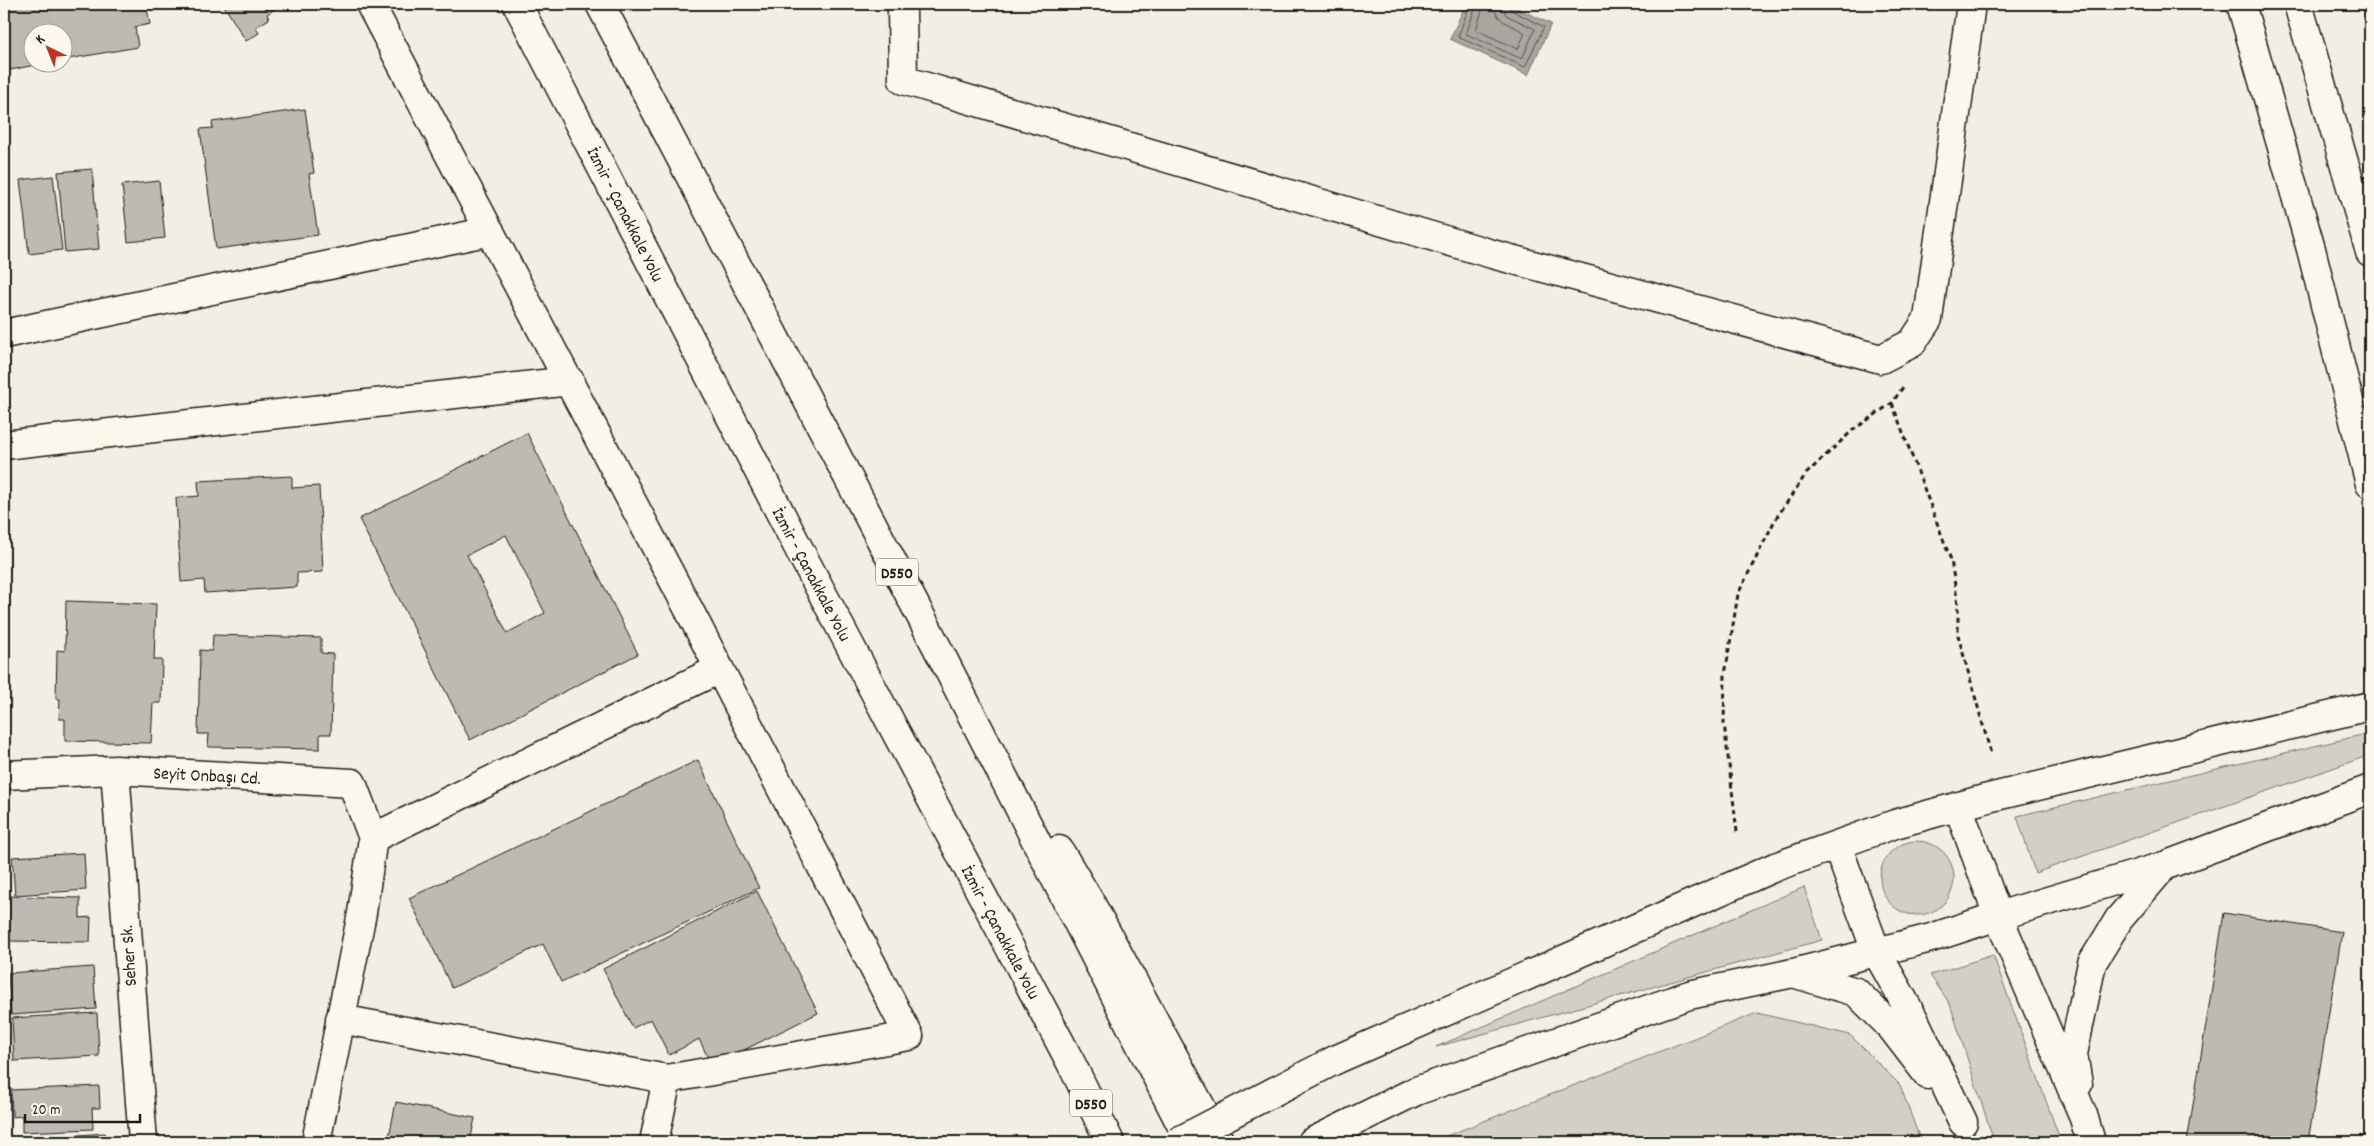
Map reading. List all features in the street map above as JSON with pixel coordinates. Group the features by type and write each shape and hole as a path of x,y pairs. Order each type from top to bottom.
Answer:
{"main road":[{"path":"340,1019 667,1079 909,1036 570,381 370,4"},
{"name":"İzmir - Çanakkale Yolu","path":"517,4 805,562 1071,1063 1110,1142"},
{"name":"D550","path":"600,4 939,651 1190,1142"},
{"path":"903,5 903,80 1483,252 1881,359 1912,344 1928,319 1971,4"},
{"path":"2241,4 2311,249 2370,484"},
{"path":"2298,4 2370,252"},
{"path":"4,334 490,232"},
{"path":"4,445 570,381"},
{"path":"939,651 1090,902 1220,1142"},
{"path":"316,1142 362,913 373,838 719,669"},
{"path":"1177,1142 1335,1060 1775,867 1894,824 1958,806 2370,706"},
{"name":"Seyit Onbaşı Cd.","path":"4,775 115,770 352,783 373,838"},
{"name":"Seher Sk.","path":"115,770 143,1142"},
{"path":"1312,1142 1416,1091 1689,994 1793,973 1931,938 2164,866 2370,789"},
{"path":"1958,806 1998,916 2083,1115 2091,1142"},
{"path":"1837,845 1876,952 1914,1019 1965,1132"},
{"path":"2083,1115 2073,1054 2092,963 2119,919 2164,866"},
{"path":"1793,973 1856,992 1891,1027 1965,1132"},
{"path":"1071,1063 1098,1142"},
{"path":"654,1142 667,1079"}],"path":[{"path":"1737,832 1724,723 1726,675 1738,594 1774,520 1806,474 1853,430 1892,403 1909,377 1912,344"},
{"path":"1892,403 1951,560 1958,604 1958,636 1992,754"}],"shaded area":[{"path":"2370,733 2370,755 2035,873 2017,816"},
{"path":"1917,841 1931,844 1943,852 1951,864 1954,878 1951,892 1943,904 1931,912 1917,915 1903,912 1891,904 1883,892 1880,878 1883,864 1891,852 1903,844"},
{"path":"1804,887 1822,940 1436,1047"},
{"path":"1993,955 2061,1142 1994,1142 1950,1004 1930,975"},
{"path":"1757,1013 1850,1035 1900,1085 1921,1142 1431,1142"}],"water":[{"path":"1466,4 1508,4 1551,24 1528,75 1450,39"}],"building":[{"path":"20,4 146,4 150,24 135,27 138,47 72,58 72,22 22,22 22,68 10,70 4,35 4,7"},
{"path":"223,4 281,5 267,14 269,19 256,27 259,33 246,41"},
{"path":"305,109 314,173 309,174 318,235 216,249 200,129 213,128 212,122"},
{"path":"92,169 99,249 65,252 58,172"},
{"path":"53,176 62,250 29,254 20,180"},
{"path":"159,181 165,238 128,242 122,185"},
{"path":"4,218 7,234 4,235"},
{"path":"527,433 638,654 470,740 359,519","holes":["506,535 545,613 507,633 467,555"]},
{"path":"292,476 292,488 319,486 323,572 297,573 297,587 205,593 204,580 181,582 176,498 199,496 198,481"},
{"path":"4,543 6,576 4,577"},
{"path":"66,601 156,604 154,660 162,660 161,703 153,703 151,743 65,741 65,719 59,719 60,699 56,699 57,650 65,651"},
{"path":"213,635 321,638 321,653 333,654 331,734 320,734 320,749 208,747 209,734 198,734 200,650 212,651"},
{"path":"4,648 7,720 4,720"},
{"path":"698,760 759,888 561,982 543,944 452,988 409,898"},
{"path":"84,853 86,890 15,895 12,857"},
{"path":"757,891 818,1013 712,1066 699,1039 669,1055 651,1019 633,1028 603,969"},
{"path":"8,896 80,898 80,918 91,917 90,942 7,941"},
{"path":"2224,913 2342,932 2308,1142 2187,1142"},
{"path":"93,967 96,1009 11,1015 8,973"},
{"path":"97,1013 99,1056 14,1061 12,1018"},
{"path":"99,1086 100,1108 92,1108 93,1129 22,1132 22,1116 12,1117 11,1090"},
{"path":"396,1102 475,1118 470,1142 388,1142"},
{"path":"105,1133 106,1142 15,1142 15,1140"},
{"path":"576,1136 607,1141 607,1142 575,1142"}]}
